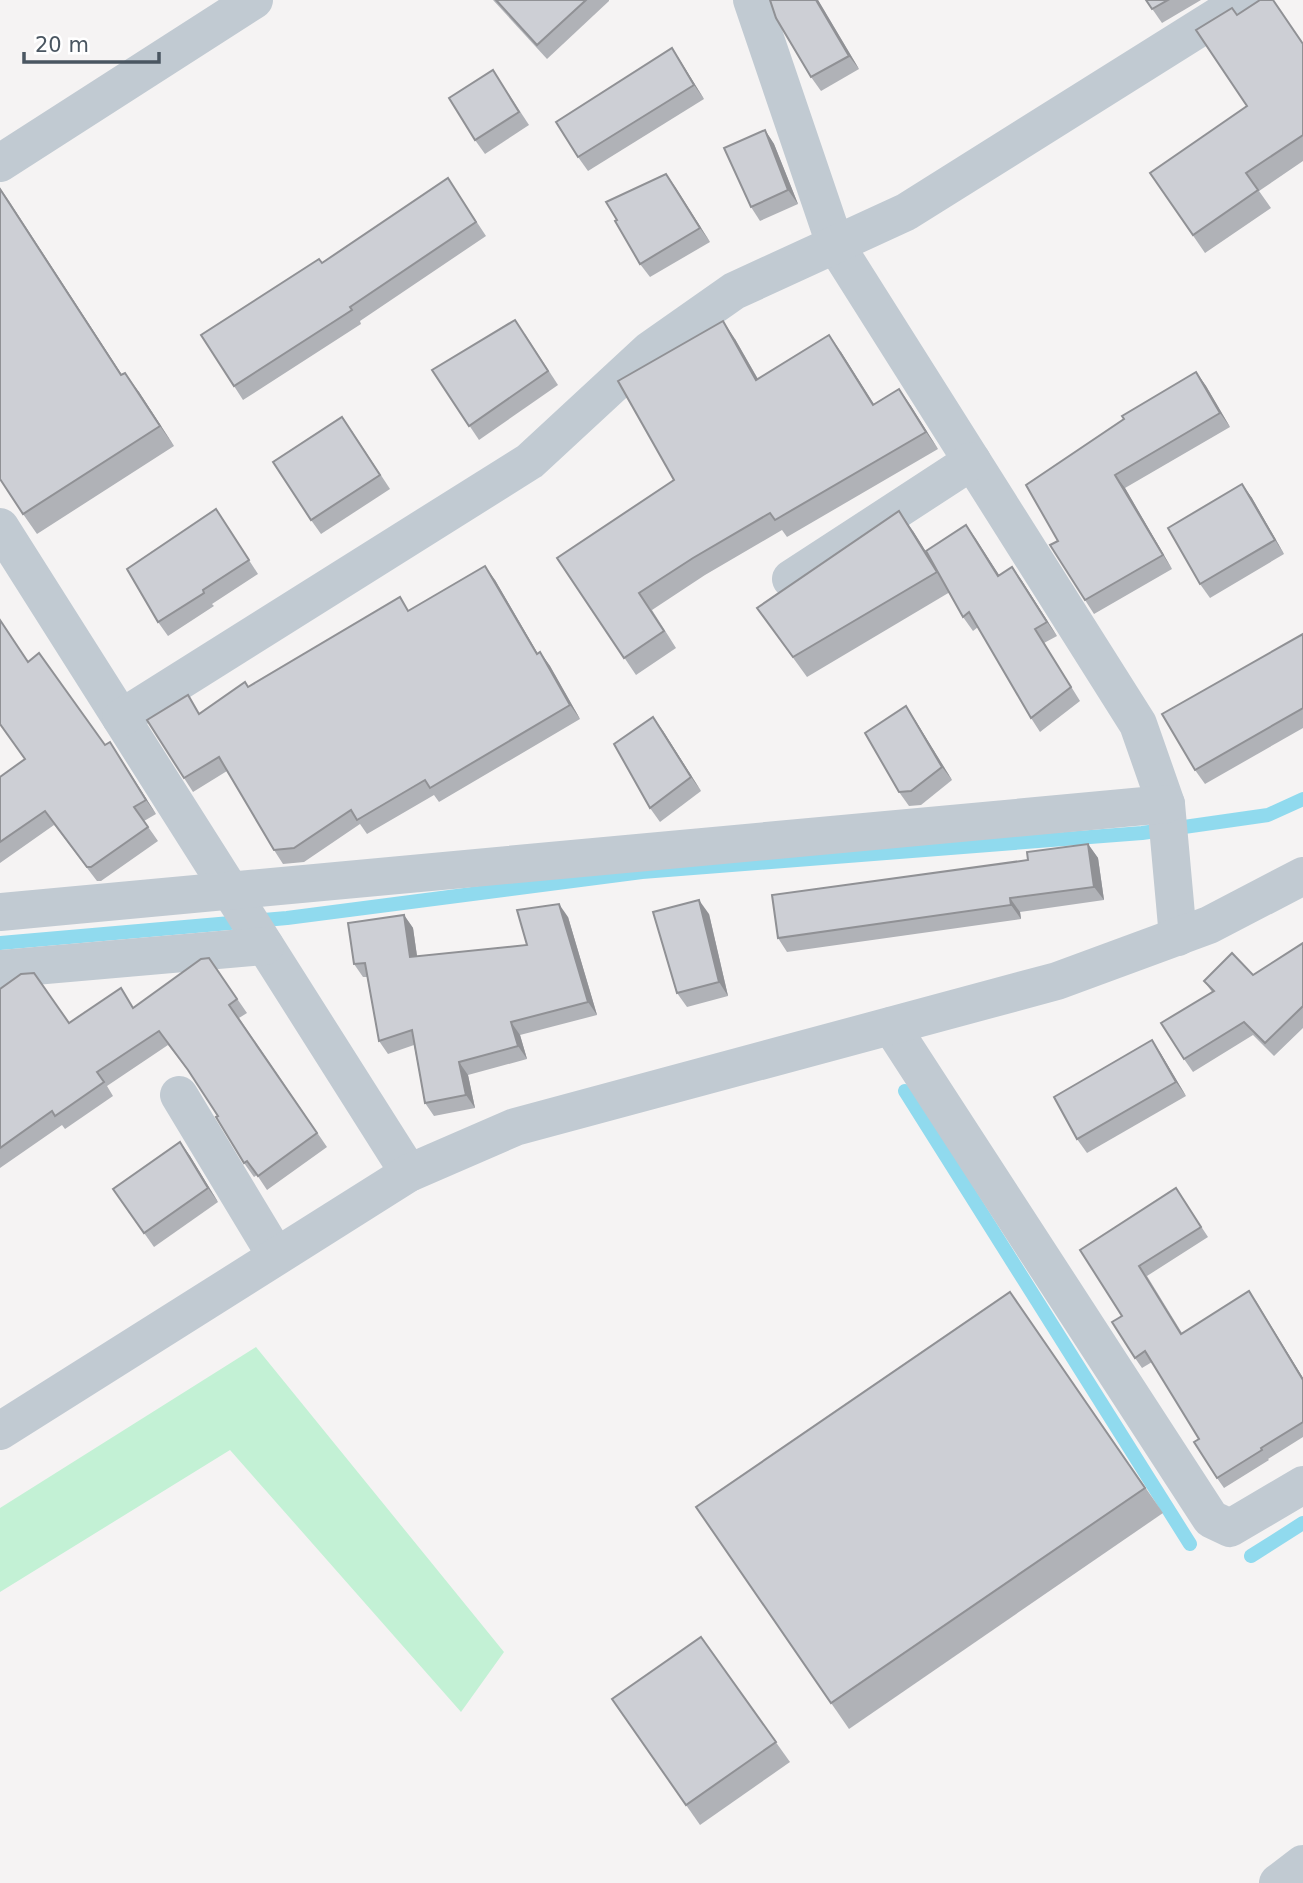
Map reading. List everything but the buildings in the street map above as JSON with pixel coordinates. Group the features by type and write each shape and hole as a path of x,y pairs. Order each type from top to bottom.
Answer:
{"street":[{"path":"0,163 254,0"},
{"path":"752,0 835,244 1138,723 1168,820 1178,937"},
{"path":"121,718 530,461 650,350 734,290 906,212 1244,0"},
{"path":"791,579 972,461"},
{"path":"0,527 409,1173"},
{"path":"0,969 246,916 1168,820"},
{"path":"0,1431 409,1173 515,1127 1057,981 1209,925 1303,876"},
{"path":"0,912 246,916"},
{"path":"891,1027 1211,1519 1230,1528 1303,1485"},
{"path":"179,1095 276,1256"},
{"path":"1278,1883 1303,1864"}],"green space":[{"path":"256,1347 504,1652 461,1712 230,1450 0,1592 0,1508"}],"waterway":[{"path":"0,943 287,918 642,872 1142,833 1268,815 1303,799"},
{"path":"905,1091 1190,1544"},
{"path":"1251,1556 1303,1523"}]}
